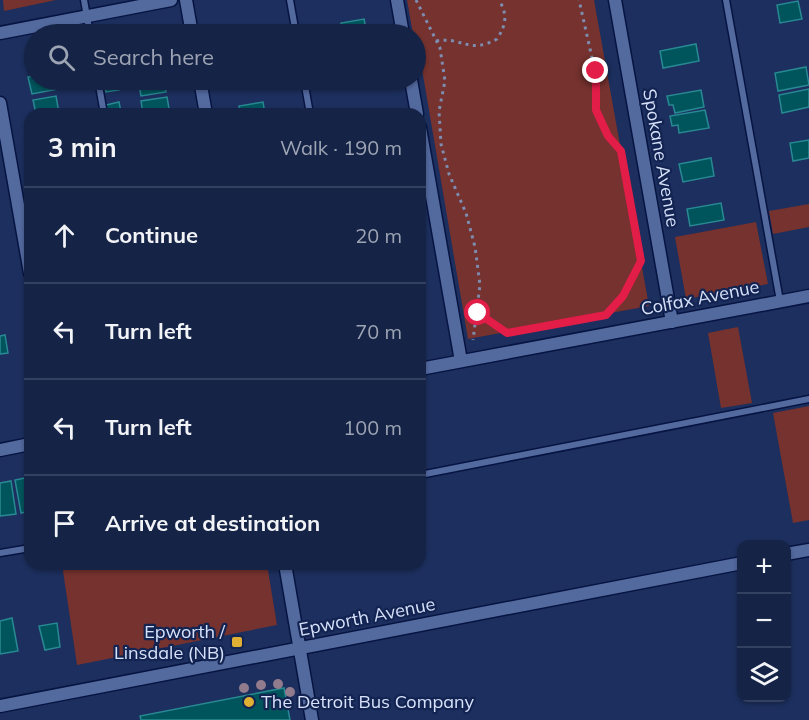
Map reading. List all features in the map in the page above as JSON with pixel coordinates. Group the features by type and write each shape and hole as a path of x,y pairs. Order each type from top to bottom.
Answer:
{"street":[{"path":"46,24 171,0"},
{"path":"186,0 190,24"},
{"path":"398,0 402,24"},
{"name":"Spokane Avenue","path":"615,0 672,322"},
{"path":"0,33 24,28"},
{"path":"202,90 205,108"},
{"path":"413,90 416,108"},
{"path":"0,103 24,239"},
{"path":"426,162 461,361"},
{"name":"Colfax Avenue","path":"426,368 809,296"},
{"path":"0,450 24,445"},
{"path":"791,553 809,550"},
{"name":"Epworth Avenue","path":"0,706 737,564"},
{"path":"286,570 312,720"}],"lane":[{"path":"84,0 88,24"},
{"path":"290,0 294,24"},
{"path":"726,0 780,302"},
{"path":"100,90 103,108"},
{"path":"306,90 309,108"},
{"path":"426,474 809,399"},
{"path":"0,553 24,549"}],"path":[{"path":"416,0 441,48 445,81 439,111 441,144 452,181 471,228 480,285 473,340"},
{"path":"436,41 442,40 475,47 496,39 506,20 505,10 499,0"},
{"path":"478,313 507,333 606,315 623,296 641,261 621,151 608,136 596,110 596,71 579,0"}],"shaded area":[{"path":"3,0 56,0 4,11"},
{"path":"407,0 594,0 649,306 468,339 426,90 426,24 411,24"},
{"path":"809,204 809,227 773,234 769,211"},
{"path":"756,222 768,284 686,299 675,237"},
{"path":"738,327 752,403 721,408 708,333"},
{"path":"809,406 809,520 793,523 773,413"},
{"path":"63,570 268,570 277,625 77,665"}],"building":[{"path":"798,1 802,19 780,23 777,5"},
{"path":"364,19 365,24 341,24"},
{"path":"696,44 699,61 663,68 660,51"},
{"path":"806,67 809,85 778,91 775,73"},
{"path":"809,89 809,107 782,113 779,95"},
{"path":"31,90 53,90 32,94"},
{"path":"140,90 166,90 166,92 141,96"},
{"path":"701,90 704,107 675,113 673,105 669,105 667,96"},
{"path":"56,96 58,108 35,108 33,100"},
{"path":"167,97 169,108 142,108 141,101"},
{"path":"119,102 120,108 106,108 106,105"},
{"path":"263,102 264,108 240,108 239,106"},
{"path":"705,110 709,128 679,133 678,125 672,126 670,116"},
{"path":"809,140 809,158 793,161 790,143"},
{"path":"711,158 714,176 683,182 679,164"},
{"path":"721,203 724,220 690,226 687,209"},
{"path":"5,335 8,353 0,354 0,336"},
{"path":"24,478 24,512 21,513 15,480"},
{"path":"11,481 16,514 0,516 0,483"},
{"path":"12,618 18,651 0,654 0,621"},
{"path":"57,623 60,647 45,650 39,626"},
{"name":"The Detroit Bus Company","path":"284,688 290,720 141,720 140,716"}],"place":[{"name":"Epworth / Linsdale (NB)","path":"237,642"},
{"name":"The Detroit Bus Company","path":"249,702"}],"route":[{"path":"478,313 494,327 507,333 606,315 623,296 637,271 641,261 621,151 599,121 595,96 596,71"}]}
